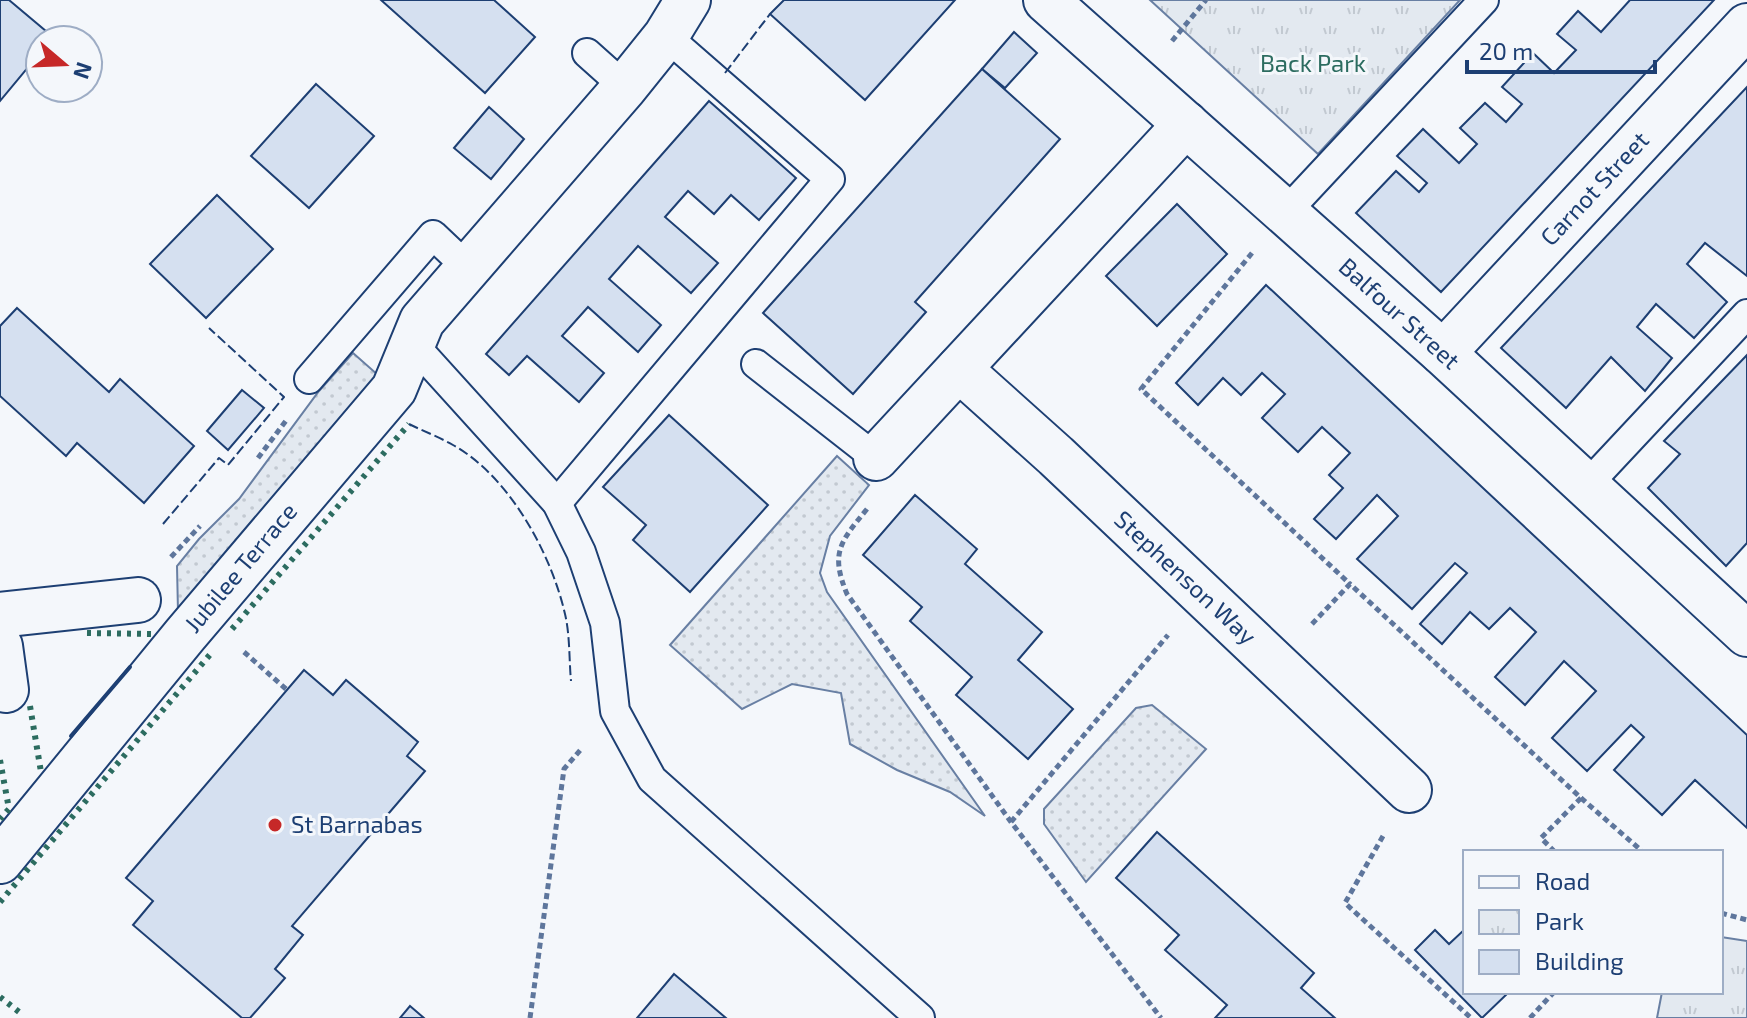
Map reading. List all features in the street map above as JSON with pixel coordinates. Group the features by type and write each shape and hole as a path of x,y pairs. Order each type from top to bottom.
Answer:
{"street":[{"name":"Balfour Street","path":"1046,0 1744,624"},
{"name":"Jubilee Terrace","path":"0,861 201,614 394,389 422,321 625,87 677,18"},
{"name":"Carnot Street","path":"1443,353 1747,26"},
{"path":"876,458 1186,124"},
{"name":"Stephenson Way","path":"959,369 1056,456 1409,790"},
{"path":"0,615 138,600"},
{"path":"0,646 6,690"}],"lane":[{"path":"1286,212 1484,0"},
{"path":"557,503 830,179 677,18"},
{"path":"587,53 625,87"},
{"path":"309,379 433,235 469,269"},
{"path":"1587,485 1747,314"},
{"path":"413,344 557,503 581,552 605,623 615,711 652,779 920,1018"},
{"path":"756,364 876,458"}],"path":[{"path":"1286,212 1141,389 1641,850"},
{"path":"257,459 294,409 309,379"},
{"path":"876,458 881,491 841,541 837,558 847,594 1011,822 1161,1018"},
{"path":"138,600 178,549 208,518"},
{"path":"1275,664 1350,584"},
{"path":"1011,822 1202,595"},
{"path":"530,1018 564,769 615,711"},
{"path":"1409,790 1345,903 1471,1018"},
{"path":"1553,850 1541,838 1581,798"},
{"path":"1723,914 1747,920"},
{"path":"1530,1018 1552,994"}],"green space":[{"name":"Back Park","path":"1150,0 1460,0 1318,154"},
{"path":"353,353 378,375 178,612 177,566 239,499 319,391"},
{"path":"837,456 869,485 830,536 820,573 827,592 985,816 950,792 897,770 850,744 841,693 792,684 742,709 670,645"},
{"path":"1152,705 1206,749 1086,882 1044,824 1044,809 1136,708"},
{"path":"1723,937 1747,941 1747,1018 1657,1018 1662,994 1723,994"}],"building":[{"path":"0,0 9,0 38,24 24,24 24,72 0,101"},
{"path":"381,0 494,0 535,37 485,93"},
{"path":"784,0 955,0 865,100 770,14"},
{"path":"1630,0 1714,0 1441,292 1356,213 1396,171 1419,192 1427,183 1397,156 1423,129 1459,163 1477,144 1460,128 1485,103 1506,122 1522,104 1502,87 1533,53 1554,73 1576,50 1557,34 1578,11 1601,32"},
{"path":"1014,32 1037,53 1005,88 982,69"},
{"path":"982,69 1060,139 915,302 926,312 853,394 763,313"},
{"path":"316,84 374,136 309,208 251,156"},
{"path":"1747,87 1747,276 1705,243 1687,264 1727,302 1694,338 1656,304 1637,327 1672,358 1645,391 1611,357 1566,408 1501,348"},
{"path":"709,101 796,178 759,220 731,195 714,214 688,191 665,217 718,263 691,293 638,246 609,279 661,325 638,352 588,307 562,336 604,373 579,402 527,356 509,375 486,354"},
{"path":"489,107 524,139 491,179 454,148"},
{"path":"217,195 273,249 206,318 150,264"},
{"path":"1177,204 1227,254 1157,326 1106,276"},
{"path":"1266,285 1747,735 1747,828 1695,780 1662,815 1614,770 1644,737 1631,725 1587,771 1552,738 1596,691 1564,661 1525,705 1495,677 1536,632 1510,608 1489,629 1470,612 1442,644 1420,624 1467,573 1455,563 1412,609 1357,559 1398,516 1377,495 1336,539 1314,519 1343,488 1329,475 1350,453 1322,427 1298,452 1262,418 1285,394 1262,373 1241,395 1223,378 1198,405 1176,383"},
{"path":"17,308 109,392 120,379 194,446 144,503 77,443 66,456 0,396 0,326"},
{"path":"1747,355 1747,543 1726,566 1648,488 1680,454 1664,441"},
{"path":"242,390 264,408 228,450 207,431"},
{"path":"669,415 768,505 690,592 633,540 646,525 603,487"},
{"path":"915,495 977,549 965,564 1042,632 1018,660 1073,709 1028,759 956,695 972,677 910,621 922,607 863,555"},
{"name":"St Barnabas","path":"304,670 333,695 346,680 418,742 407,756 425,771 292,926 303,935 275,969 285,978 250,1018 242,1018 133,925 153,901 126,878"},
{"path":"1157,832 1314,973 1301,988 1335,1018 1215,1018 1227,1005 1165,950 1179,935 1116,878"},
{"path":"1435,930 1449,944 1463,931 1463,994 1507,994 1482,1018 1415,950"},
{"path":"674,974 726,1018 637,1018"},
{"path":"410,1006 424,1018 400,1018"}],"hedge":[{"path":"232,629 409,424"},
{"path":"87,633 154,634"},
{"path":"0,902 213,651"},
{"path":"30,706 41,772"},
{"path":"0,760 9,809 0,819"},
{"path":"0,997 23,1015"}],"fence":[{"path":"725,73 770,14"},
{"path":"163,524 219,458 228,465 284,397 209,328"},
{"path":"409,424 448,442 473,459 492,476 525,518 549,566 565,614 571,681"}],"wall":[{"path":"71,736 130,667"}],"place":[{"name":"St Barnabas","path":"275,825"}]}
